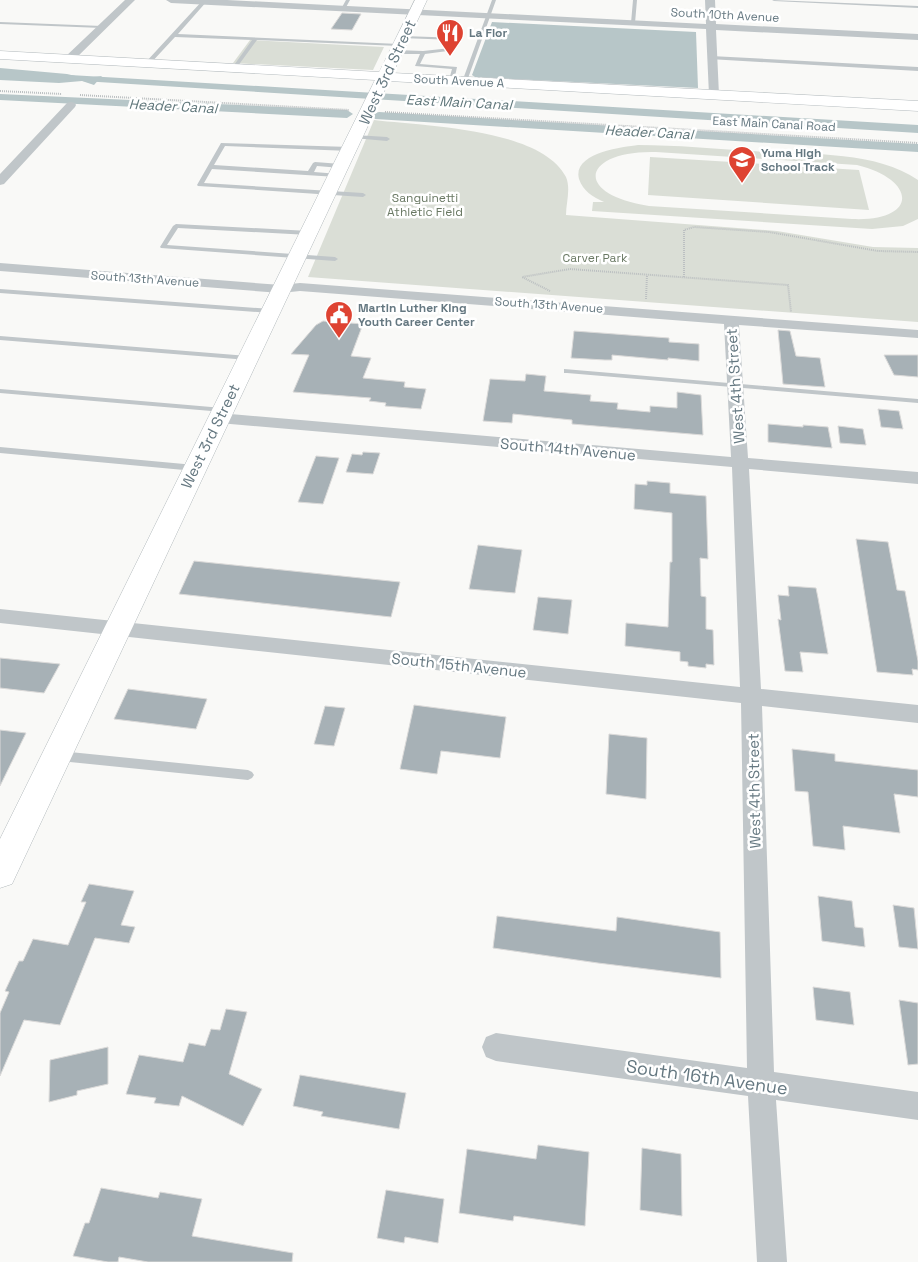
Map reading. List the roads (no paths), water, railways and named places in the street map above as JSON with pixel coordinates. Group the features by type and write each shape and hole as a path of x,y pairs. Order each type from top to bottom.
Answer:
{"main road":[{"name":"West 3rd Street","path":"0,873 418,6"},
{"name":"South Avenue A","path":"0,55 235,68 375,95 458,81 918,106"}],"street":[{"path":"68,60 130,0"},
{"name":"South 10th Avenue","path":"171,0 418,6 488,15 918,36"},
{"path":"710,0 714,95"},
{"path":"0,181 72,100"},
{"name":"South 13th Avenue","path":"0,267 281,289 300,287 918,334"},
{"name":"West 4th Street","path":"731,320 751,696 760,1084 772,1262"},
{"name":"South 14th Avenue","path":"221,414 740,464 918,478"},
{"name":"South 15th Avenue","path":"0,616 918,714"},
{"name":"South 16th Avenue","path":"496,1047 918,1106"}],"lane":[{"path":"458,81 494,0"},
{"path":"633,23 635,0"},
{"path":"774,0 918,6"},
{"path":"147,64 205,1"},
{"path":"0,22 102,27"},
{"path":"174,35 399,44 458,39 454,49 423,53 399,44"},
{"path":"235,68 256,38"},
{"path":"423,53 417,65 455,68 458,81"},
{"path":"712,58 918,69"},
{"path":"210,167 310,173 342,164 386,139"},
{"path":"342,164 200,185 223,144 342,164 363,195"},
{"path":"310,173 315,164 342,164"},
{"path":"309,232 176,226 162,247 335,260"},
{"path":"0,291 271,311"},
{"path":"0,338 248,358"},
{"path":"567,371 918,401"},
{"path":"0,390 221,414"},
{"path":"0,450 195,468"},
{"path":"56,755 248,775"}],"waterway":[{"name":"East Main Canal","path":"70,78 918,129"},
{"name":"Header Canal","path":"0,97 347,114"},
{"name":"Header Canal","path":"379,116 918,148"}],"place":[{"name":"La Flor","path":"450,57"},
{"name":"Yuma High School Track","path":"742,184"},
{"name":"Martin Luther King Youth Career Center","path":"339,339"}],"park label":[{"name":"Sanguinetti Athletic Field","path":"425,205"},
{"name":"Carver Park","path":"595,258"}]}
